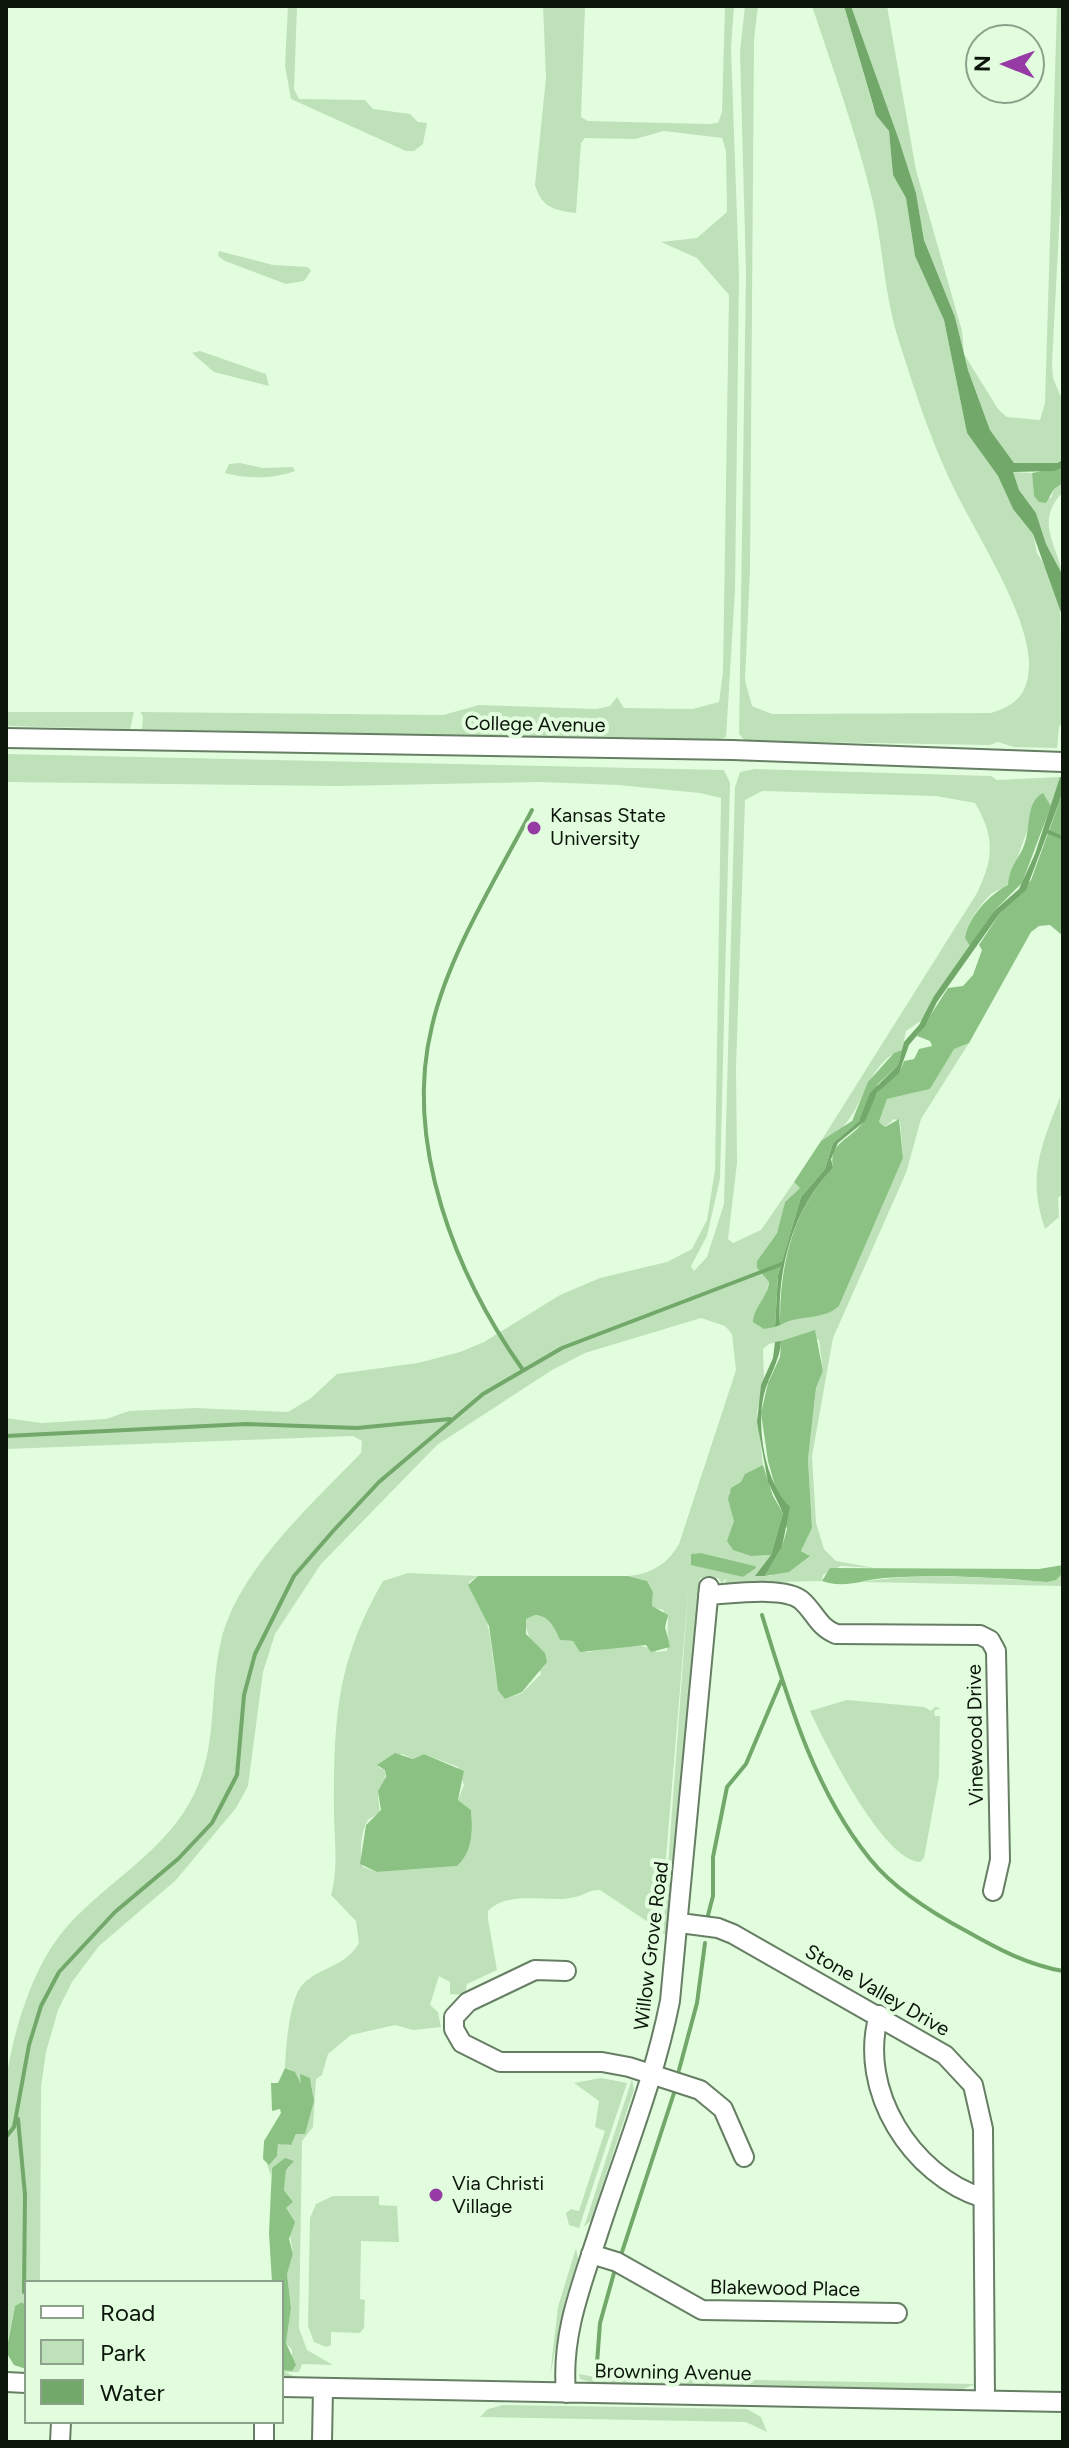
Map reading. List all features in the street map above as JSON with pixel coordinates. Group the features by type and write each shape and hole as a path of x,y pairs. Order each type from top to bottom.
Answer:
{"street":[{"name":"College Avenue","path":"6,738 732,750 1063,762"},
{"name":"Vinewood Drive","path":"708,1591 783,1593 798,1597 822,1628 836,1634 858,1637 980,1635 990,1640 996,1651 1000,1860 993,1891"},
{"name":"Willow Grove Road","path":"566,2393 565,2356 572,2311 651,2074 668,2013 680,1923 708,1591"},
{"name":"Stone Valley Drive","path":"680,1923 718,1928 733,1934 945,2055 973,2085 983,2129 985,2400"},
{"path":"566,1971 535,1970 468,2002 454,2017 454,2029 462,2043 500,2062 602,2062 700,2090 723,2109 744,2157"},
{"path":"879,2015 875,2030 876,2062 895,2125 910,2149 943,2179 962,2191 983,2198"},
{"name":"Blakewood Place","path":"591,2254 617,2262 702,2310 897,2313"},
{"name":"Browning Avenue","path":"284,2387 1063,2402"},
{"path":"322,2442 323,2388"}],"green space":[{"path":"288,6 297,6 294,89 299,99 365,100 373,109 410,114 418,122 427,123 423,144 414,151 406,151 291,99 285,66"},
{"path":"543,6 585,6 581,117 588,121 708,124 718,123 722,112 725,6 734,6 731,48 739,275 735,591 726,737 715,741 142,729 143,716 140,712 443,715 479,705 597,709 610,706 617,697 624,708 693,709 719,702 723,672 729,295 697,258 661,242 697,238 727,212 726,151 722,138 664,131 635,139 585,138 581,143 576,213 555,209 545,203 535,185 546,78"},
{"path":"745,6 758,6 754,39 750,571 745,680 752,706 772,714 991,713 1016,701 1025,688 1029,671 1026,640 1019,617 942,462 894,324 872,198 852,125 812,6 844,6 873,106 889,131 893,175 906,198 915,256 944,320 967,433 998,476 1013,509 1033,534 1037,553 1049,572 1060,607 1063,719 1057,748 1014,747 998,742 990,745 745,741 739,734 746,273 740,52"},
{"path":"851,6 887,6 916,170 962,331 964,354 955,317 924,240 916,193 899,140"},
{"path":"1057,6 1063,6 1062,172 1052,364 1053,378 1063,402 1063,460 1057,463 1014,463 990,430 964,354 998,409 1007,417 1040,420 1045,403"},
{"path":"219,251 273,265 308,267 311,271 304,281 286,284 225,261 218,256"},
{"path":"200,351 266,374 269,386 214,372 192,353"},
{"path":"229,464 263,468 293,467 295,471 260,477 225,473"},
{"path":"1012,472 1032,473 1034,496 1051,498 1054,489 1063,483 1063,492 1054,504 1049,526 1062,572 1063,585 1061,572 1046,544 1036,513 1019,490"},
{"path":"6,712 134,712 130,729 6,726"},
{"path":"6,754 724,770 730,783 720,1179 707,1236 691,1266 694,1271 707,1257 724,1204 735,787 740,772 755,769 991,776 997,780 1060,777 1051,806 1045,796 1034,816 1010,882 990,895 974,915 965,937 970,946 934,996 922,1020 906,1031 902,1050 878,1068 847,1123 821,1141 977,893 987,869 989,837 975,803 936,796 762,791 745,800 736,1067 737,1163 728,1239 733,1243 761,1230 794,1182 800,1188 785,1202 777,1233 757,1261 757,1268 769,1282 765,1297 755,1312 764,1329 839,1306 903,1158 900,1121 894,1119 885,1127 879,1122 887,1099 930,1089 954,1048 969,1043 921,1119 906,1173 833,1338 812,1456 816,1523 824,1549 836,1561 875,1568 841,1566 823,1575 822,1581 778,1582 777,1587 725,1585 726,1578 722,1584 718,1578 700,1578 668,1937 663,1933 689,1581 660,1930 600,1890 564,1899 530,1898 497,1904 488,1911 488,1919 497,1970 467,1984 465,1995 450,1994 450,1982 439,1976 430,2005 438,2012 441,2027 413,2030 395,2025 351,2035 328,2054 322,2075 316,2079 313,2127 302,2141 299,2328 307,2350 333,2365 302,2364 299,2372 285,2372 297,2378 284,2378 284,2370 292,2371 292,2350 286,2343 291,2308 287,2274 293,2254 286,2208 293,2202 284,2190 286,2169 290,2167 280,2165 272,2168 271,2176 267,2164 277,2156 278,2144 281,2142 289,2146 312,2109 310,2078 301,2076 302,2085 290,2069 285,2068 289,2023 295,1999 304,1983 347,1957 359,1943 356,1921 331,1895 335,1864 337,1719 347,1665 356,1638 383,1581 408,1573 478,1576 469,1582 469,1587 485,1616 499,1688 505,1699 522,1693 541,1674 525,1624 526,1619 535,1615 548,1620 560,1640 573,1641 587,1652 633,1645 657,1652 667,1651 668,1620 663,1610 652,1607 653,1592 647,1581 628,1576 658,1567 679,1544 736,1370 732,1334 725,1326 701,1318 585,1353 552,1370 437,1445 321,1564 275,1634 263,1672 248,1786 236,1808 176,1880 99,1946 72,1982 58,2010 46,2052 41,2087 40,2280 24,2280 24,2304 15,2306 6,2348 5,2091 14,2042 33,1982 64,1930 153,1848 184,1812 196,1790 208,1753 217,1660 230,1615 260,1564 300,1516 361,1453 362,1441 353,1436 6,1449 6,1418 41,1423 106,1419 129,1411 196,1408 288,1412 311,1398 337,1374 418,1363 460,1352 484,1342 560,1295 600,1278 667,1262 692,1249 707,1220 715,1170 721,798 618,785 540,782 336,786 6,782","holes":["810,1334 819,1340 823,1371 816,1388 808,1459 812,1528 801,1551 809,1555 770,1576 756,1576 771,1555 751,1556 731,1548 734,1521 729,1492 763,1465 757,1412 764,1379 763,1349 769,1344","695,1553 755,1566 743,1577 693,1565","402,1754 413,1759 424,1754 458,1767 464,1785 458,1800 471,1810 472,1826 469,1847 457,1866 377,1872 363,1867 361,1851 364,1830 368,1820 380,1813 378,1796 385,1785 385,1770 378,1767"]},
{"path":"1060,1097 1063,1194 1058,1198 1059,1217 1045,1229 1037,1193 1037,1177 1042,1147"},
{"path":"1063,1573 1063,1586 863,1582 930,1577 1047,1582 1056,1580"},
{"path":"847,1700 924,1707 931,1711 935,1707 941,1708 934,1711 935,1716 940,1716 939,1776 924,1858 920,1862 905,1856 872,1822 841,1772 810,1711"},
{"path":"601,2078 627,2083 579,2228 569,2225 566,2213 571,2209 579,2211 605,2131 595,2127 599,2101 574,2083"},
{"path":"632,2079 634,2090 591,2220 584,2227"},
{"path":"333,2196 379,2196 379,2205 397,2206 399,2242 361,2241 360,2299 365,2300 364,2328 360,2333 331,2332 331,2345 326,2347 314,2342 308,2326 310,2218 316,2204"},
{"path":"576,2248 578,2259 565,2301 550,2376 558,2307"},
{"path":"579,2374 595,2377 976,2384 960,2390 593,2383 580,2379"},
{"path":"503,2405 747,2409 761,2417 767,2432 746,2422 480,2417 488,2409"}],"shaded area":[{"path":"1063,467 1063,483 1054,489 1046,503 1039,502 1034,496 1032,473"},
{"path":"1063,792 1063,936 1050,925 1039,926 1031,932 969,1043 954,1049 930,1089 887,1099 879,1122 885,1127 899,1119 903,1158 839,1306 825,1314 780,1325 782,1282 791,1241 807,1203 833,1168 835,1149 861,1124 876,1095 899,1071 904,1061 914,1059 919,1049 932,1046 930,1041 917,1036 948,988 963,986 973,975 982,950 979,945 1000,913 1031,880"},
{"path":"1043,793 1051,806 1022,883 994,911 970,946 965,938 970,922 987,900 1008,885 1026,839 1034,801"},
{"path":"902,1050 898,1065 878,1084 859,1121 833,1143 825,1169 801,1197 778,1275 775,1327 764,1329 753,1322 769,1282 757,1268 757,1261 777,1233 785,1202 800,1188 794,1182 821,1141 852,1121 868,1082 894,1053"},
{"path":"815,1330 823,1371 816,1388 808,1459 812,1528 801,1551 810,1556 789,1572 765,1576 782,1547 787,1529 768,1461 761,1413 768,1383 780,1357 781,1341"},
{"path":"763,1465 773,1496 783,1513 771,1555 751,1556 733,1550 727,1541 734,1521 728,1499 731,1488 741,1482 745,1474"},
{"path":"700,1553 756,1568 743,1577 691,1565 691,1554"},
{"path":"1063,1565 1063,1573 1056,1580 1047,1582 945,1576 884,1578 845,1584 822,1581 830,1568 1039,1569"},
{"path":"478,1576 628,1576 647,1581 653,1592 652,1606 668,1615 665,1627 670,1647 651,1652 646,1645 580,1652 573,1641 560,1640 548,1620 535,1615 526,1619 526,1634 545,1653 547,1662 522,1692 505,1699 498,1690 489,1626 468,1585"},
{"path":"395,1753 413,1759 424,1754 464,1771 458,1800 471,1810 472,1833 466,1854 457,1866 377,1872 360,1864 366,1825 381,1810 378,1791 386,1777 385,1770 377,1765"},
{"path":"285,2068 295,2072 301,2084 300,2074 310,2078 314,2101 305,2134 296,2134 291,2145 278,2144 277,2156 269,2165 263,2159 264,2141 281,2113 280,2109 272,2111 271,2083 278,2083"},
{"path":"285,2158 294,2161 286,2170 284,2190 293,2202 286,2208 295,2222 289,2239 293,2254 287,2274 291,2308 286,2343 296,2365 292,2371 284,2370 284,2280 272,2280 269,2233 272,2168"},
{"path":"24,2304 24,2368 14,2365 6,2352 15,2306"}],"water":[{"path":"844,6 851,6 899,140 916,193 924,240 955,317 968,370 990,430 1014,463 1057,463 1063,460 1063,467 1054,471 1013,472 1019,490 1036,513 1046,544 1061,572 1063,618 1033,534 1013,509 998,476 967,433 944,320 915,256 906,198 893,175 889,131 876,115"},
{"path":"1060,777 1063,777 1063,792 1026,890 1000,913 937,1002 925,1026 909,1045 899,1073 877,1093 865,1121 838,1143 831,1159 833,1168 807,1202 790,1240 781,1282 780,1325 775,1327 778,1275 801,1197 825,1169 833,1143 859,1121 870,1093 898,1065 904,1042 919,1025 934,996 994,911 1019,889 1035,854"},
{"path":"781,1341 764,1394 761,1422 765,1454 774,1484 790,1507 782,1547 765,1576 755,1576 771,1555 783,1513 768,1482 757,1422 761,1385 773,1358 775,1342"}],"waterway":[{"path":"523,1370 476,1293 442,1207 430,1161 425,1116 425,1071 432,1026 450,971 475,916 532,810"},
{"path":"1046,831 1063,838"},
{"path":"6,2137 14,2127 29,2045 41,2006 59,1972 115,1912 178,1859 212,1823 237,1775 244,1695 255,1654 294,1576 334,1530 379,1482 483,1394 562,1348 782,1264"},
{"path":"6,1436 246,1424 357,1428 450,1419"},
{"path":"762,1615 793,1711 818,1774 850,1832 870,1859 903,1891 942,1917 1014,1956 1063,1971"},
{"path":"707,1919 713,1896 713,1857 727,1787 746,1764 782,1679"},
{"path":"679,2070 697,2003 705,1943"},
{"path":"622,2252 674,2093"},
{"path":"18,2119 25,2195 24,2280"},
{"path":"597,2363 600,2323 614,2273"}],"place":[{"name":"Kansas State University","path":"534,828"},
{"name":"Via Christi Village","path":"436,2195"}]}
